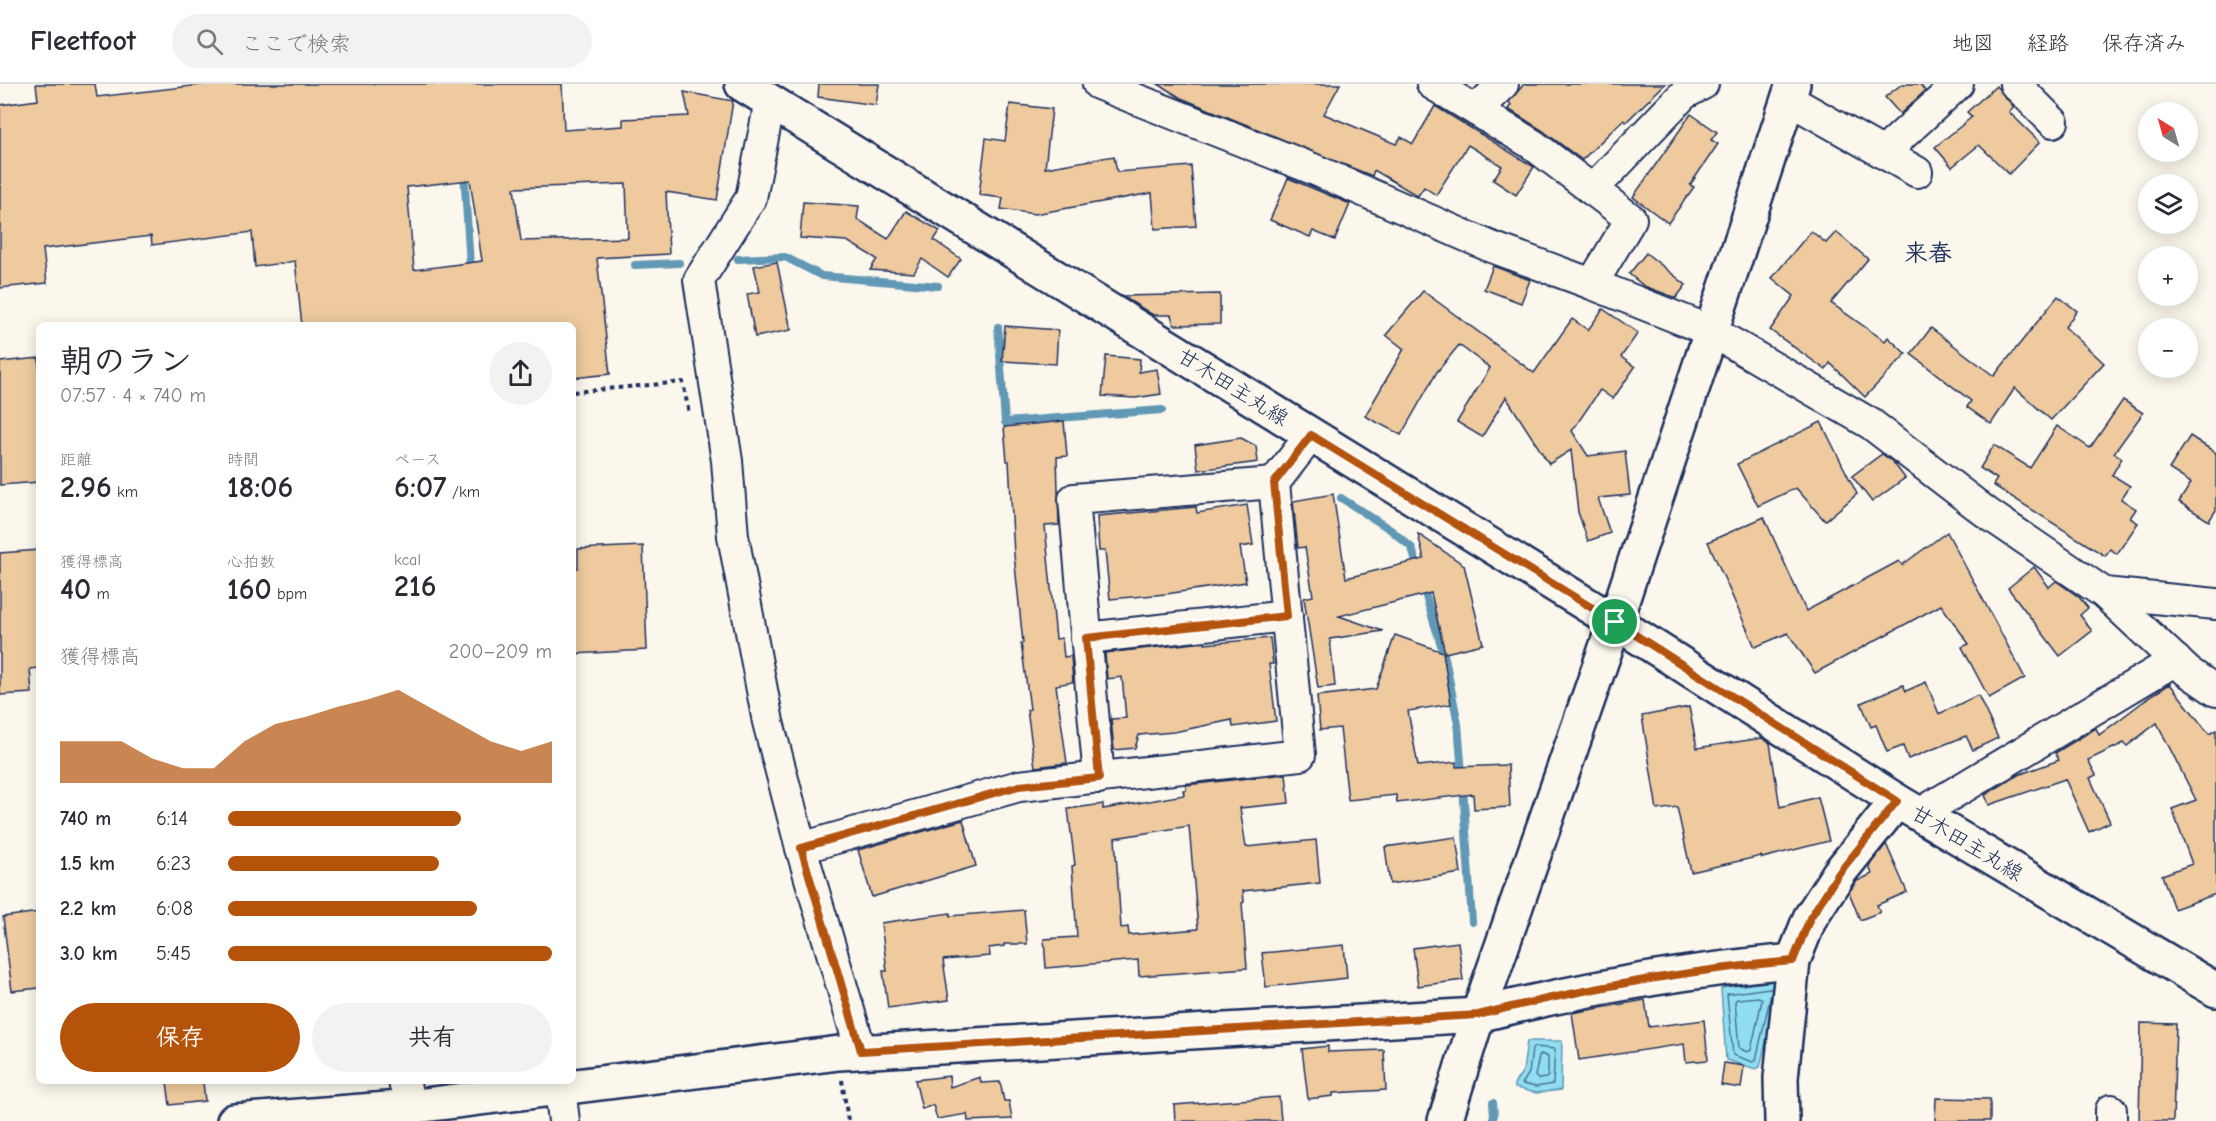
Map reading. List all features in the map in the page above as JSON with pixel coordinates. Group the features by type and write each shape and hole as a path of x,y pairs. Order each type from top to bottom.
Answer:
{"street":[{"name":"甘木田主丸線","path":"742,84 1615,622 1908,807 2216,990"},
{"path":"1432,84 1532,144 1631,219 1592,284"},
{"path":"1476,110 1503,84"},
{"path":"1883,153 1958,84"},
{"path":"2015,84 2053,122"},
{"path":"1592,190 1688,87"},
{"path":"1114,88 1313,169 1489,246 1711,331 1871,424 1987,513 2104,593 2187,671 2216,691"},
{"path":"1445,1121 1478,1015 1615,622 1791,92 1883,153 1917,171"},
{"path":"770,102 751,198 699,280 727,461 733,536 768,722 850,1052"},
{"path":"801,848 1019,786 1300,755 1274,483 1311,435"},
{"path":"1099,778 1074,499 1274,483"},
{"path":"2104,593 2216,604"},
{"path":"1086,638 1287,616"},
{"path":"1782,1121 1781,1078 1793,961 1810,918 1839,873 1908,807 2176,660"},
{"path":"234,1121 560,1088 850,1052 1478,1015 1539,1000 1711,969 1793,961"},
{"path":"560,1088 564,1121"}],"path":[{"path":"576,393 683,382 690,422"},
{"path":"848,1121 850,1052"}],"water":[{"path":"1774,981 1779,989 1760,1067 1756,1069 1726,1060 1721,989"},
{"path":"1527,1041 1562,1041 1561,1090 1536,1093 1515,1088 1514,1084 1523,1071"}],"building":[{"path":"36,84 95,84 97,97 209,84 562,84 564,130 623,126 623,119 689,116 684,92 733,101 717,200 666,192 669,254 597,258 610,374 576,378 576,322 302,322 295,261 255,267 252,232 152,245 151,236 43,249 47,283 0,288 0,105 38,100","holes":["470,180 482,261 414,270 407,187","626,184 628,238 521,241 514,188"]},
{"path":"819,84 879,84 876,105 818,97"},
{"path":"1158,84 1340,84 1324,114 1396,144 1401,137 1413,144 1435,106 1534,167 1516,195 1493,180 1502,166 1468,145 1436,195 1424,187 1418,196 1374,170 1372,176 1181,98"},
{"path":"1524,84 1665,84 1626,122 1623,120 1582,160 1542,130 1508,109 1511,105 1509,102"},
{"path":"1902,84 1920,84 1925,91 1900,114 1885,97"},
{"path":"1996,86 2014,107 2009,112 2040,142 2009,174 1979,145 1952,167 1935,147 1972,117 1967,112"},
{"path":"1010,104 1052,109 1045,168 1114,156 1117,172 1191,166 1196,226 1155,229 1152,193 1035,214 1001,209 1003,198 979,195 986,138 1005,141"},
{"path":"1691,114 1717,132 1711,140 1718,144 1690,185 1694,187 1668,223 1633,197"},
{"path":"1288,178 1350,204 1335,240 1313,231 1310,237 1270,220"},
{"path":"803,202 859,206 857,219 888,239 906,211 940,231 934,240 961,259 948,277 922,259 914,273 870,270 877,259 847,241 800,238"},
{"path":"1811,231 1826,243 1836,232 1868,259 1831,303 1885,341 1888,337 1906,354 1865,397 1830,363 1826,370 1770,330 1794,296 1772,278"},
{"path":"1646,253 1686,285 1676,298 1644,286 1629,274"},
{"path":"777,262 791,330 755,337 747,294 760,292 754,266"},
{"path":"1493,266 1530,280 1521,303 1484,289"},
{"path":"1423,291 1534,373 1572,319 1588,330 1603,309 1638,333 1621,357 1635,367 1613,399 1600,390 1572,431 1588,456 1625,451 1630,495 1598,498 1610,533 1588,541 1578,512 1571,450 1549,464 1506,397 1482,437 1457,422 1490,368 1459,345 1437,372 1401,435 1365,416 1404,349 1386,335"},
{"path":"1220,294 1220,324 1174,325 1171,315 1153,315 1122,296"},
{"path":"2058,296 2077,311 2065,327 2104,363 2051,420 2015,388 1991,424 1967,407 1971,401 1911,354 1931,328 1994,376"},
{"path":"1005,326 1058,330 1056,364 1002,361"},
{"path":"1106,356 1140,359 1139,372 1157,369 1161,394 1135,398 1102,396"},
{"path":"36,358 36,482 0,485 0,362"},
{"path":"2123,400 2143,413 2114,453 2122,458 2112,475 2130,486 2121,499 2136,509 2130,518 2138,523 2117,554 2110,549 2105,556 1993,485 1997,479 1980,468 1994,445 2030,468 2057,426 2090,448"},
{"path":"1064,421 1067,456 1057,457 1059,525 1045,526 1056,639 1062,638 1064,657 1071,656 1073,682 1056,685 1067,763 1035,767 1027,710 1030,709 1021,643 1023,643 1014,555 1009,461 1007,461 1004,427"},
{"path":"1821,422 1857,494 1825,521 1796,488 1758,506 1737,464"},
{"path":"2190,436 2216,453 2216,510 2209,521 2179,502 2191,483 2169,469"},
{"path":"1241,438 1256,446 1258,462 1198,470 1195,445"},
{"path":"1882,454 1893,462 1905,478 1872,502 1852,476"},
{"path":"1333,494 1346,578 1424,559 1418,534 1464,565 1483,644 1445,653 1431,593 1339,616 1383,631 1330,639 1335,686 1318,688 1304,598 1313,596 1305,547 1298,548 1293,501"},
{"path":"1247,505 1253,545 1240,547 1246,582 1166,594 1110,599 1105,551 1099,551 1097,516 1196,507 1197,513"},
{"path":"1764,517 1806,611 1899,561 1902,565 1947,532 2025,678 1989,698 1962,647 1969,644 1941,605 1815,673 1788,633 1755,647 1708,542"},
{"path":"643,546 647,650 576,654 578,549"},
{"path":"36,550 36,668 30,669 32,693 0,695 0,553"},
{"path":"2034,567 2049,587 2056,581 2079,597 2088,608 2080,615 2092,631 2060,656 2008,588"},
{"path":"1395,635 1443,652 1451,704 1408,711 1418,766 1456,762 1456,767 1508,765 1510,807 1474,809 1473,794 1397,803 1396,795 1348,800 1340,728 1320,730 1317,696 1376,689"},
{"path":"1270,638 1273,664 1269,664 1276,721 1233,727 1232,720 1174,732 1139,735 1135,748 1114,750 1111,719 1126,718 1122,677 1107,679 1105,653 1205,642 1205,644"},
{"path":"1926,682 1939,714 1978,695 1998,738 1973,750 1966,736 1908,759 1903,746 1887,752 1876,725 1871,727 1861,703 1903,685 1906,691"},
{"path":"2170,684 2209,734 2216,730 2216,894 2174,909 2162,875 2192,864 2172,809 2196,800 2157,723 2127,746 2124,743 2088,760 2096,775 2090,778 2110,822 2089,832 2065,779 1989,805 1985,795 2018,775 2059,760 2055,753 2096,728 2099,735"},
{"path":"1689,707 1697,748 1762,738 1770,743 1780,807 1818,797 1829,841 1762,858 1761,856 1691,872 1677,807 1657,810 1642,716"},
{"path":"1286,774 1289,803 1240,808 1246,847 1316,840 1320,883 1243,891 1247,968 1139,976 1138,960 1046,968 1044,939 1077,937 1072,866 1075,865 1068,809 1103,804 1103,809 1184,795 1183,790 1186,790 1186,785","holes":["1189,826 1198,929 1129,935 1128,927 1121,928 1115,838"]},
{"path":"963,820 976,866 872,897 858,850"},
{"path":"1456,837 1461,873 1390,884 1385,847"},
{"path":"1886,844 1907,892 1877,905 1880,912 1860,920 1849,892 1857,881 1872,874 1869,866"},
{"path":"1024,910 1027,944 1004,944 1004,946 989,948 990,956 943,960 949,1000 888,1008 883,971 887,971 881,923 950,913 950,916"},
{"path":"36,912 36,988 12,991 3,917"},
{"path":"1458,942 1463,980 1418,986 1413,948"},
{"path":"1344,945 1347,978 1266,987 1262,953"},
{"path":"1645,1000 1649,1027 1704,1020 1708,1060 1686,1062 1684,1044 1579,1060 1572,1013"},
{"path":"2141,1023 2176,1024 2173,1121 2139,1121"},
{"path":"1328,1046 1328,1052 1384,1050 1386,1090 1333,1093 1333,1096 1308,1099 1302,1049"},
{"path":"1724,1063 1744,1066 1741,1088 1721,1085"},
{"path":"949,1076 950,1087 980,1077 981,1083 1000,1082 1004,1101 1009,1101 1012,1119 968,1121 967,1114 937,1119 933,1105 922,1109 915,1080"},
{"path":"167,1084 203,1084 205,1101 170,1105"},
{"path":"1279,1097 1281,1121 1175,1121 1174,1105"},
{"path":"1936,1098 1990,1099 1990,1121 1935,1121"}],"waterway":[{"path":"464,172 470,265 475,265"},
{"path":"738,259 785,257 822,276 938,286"},
{"path":"635,265 679,263"},
{"path":"998,327 1005,422 1162,410"},
{"path":"1341,498 1391,530 1412,548 1418,570"},
{"path":"1423,587 1445,658 1458,724 1462,774"},
{"path":"1463,786 1472,922"},
{"path":"1492,1121 1493,1103"}],"district":[{"name":"来春","path":"1928,253"}],"route":[{"path":"1311,435 1615,622 1897,801 1839,873 1810,918 1793,961 1723,967 1539,1000 1478,1015 861,1051 801,848 1019,786 1099,778 1086,638 1287,616 1274,483 1311,435"}]}
